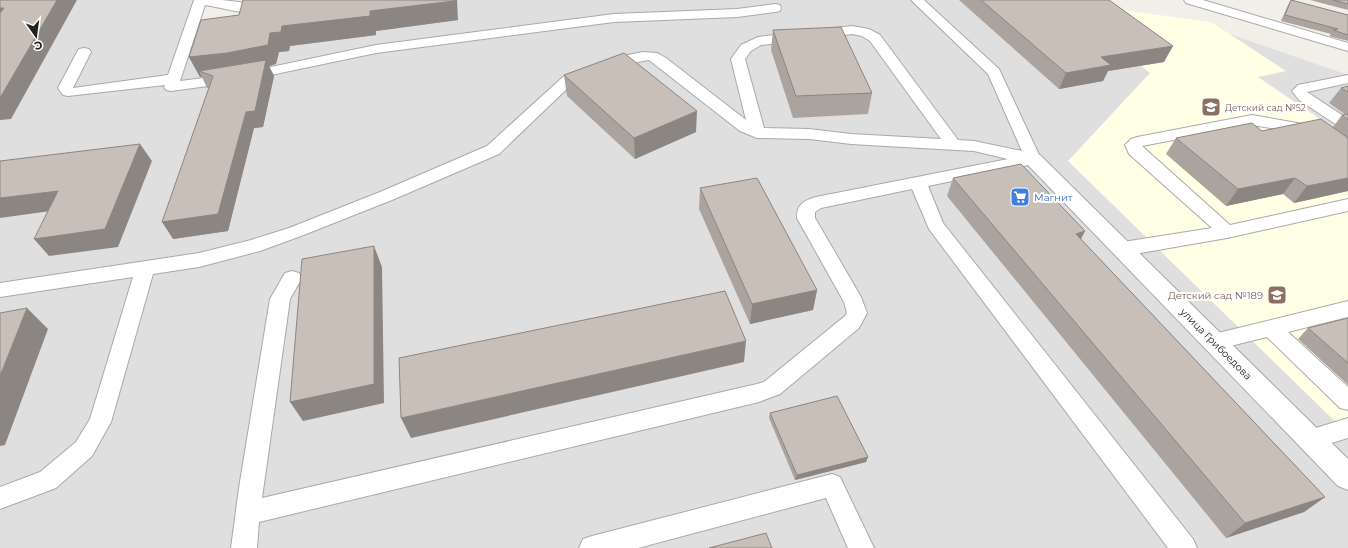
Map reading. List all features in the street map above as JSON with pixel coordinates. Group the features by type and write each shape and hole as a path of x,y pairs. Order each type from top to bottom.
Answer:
{"street":[{"name":"улица Грибоедова","path":"1033,159 1348,477"}],"lane":[{"path":"282,8 264,10 200,0 172,87 238,78 376,49 614,18 737,13 775,8"},
{"path":"917,0 994,72 1033,159"},
{"path":"1190,0 1348,46"},
{"path":"757,133 738,59 741,52 747,46 758,42 861,31 869,33 875,38 953,145"},
{"path":"84,52 66,88 68,92 174,79"},
{"path":"0,290 199,260 254,246 295,232 386,196 493,150 570,79 623,60 643,56 652,56 661,60 746,128 757,133 808,134 851,139 974,146 1033,159"},
{"path":"1348,79 1303,88 1299,91 1304,97 1348,126"},
{"path":"1227,232 1135,150 1133,146 1137,142 1252,120 1314,130 1348,153"},
{"path":"248,513 743,397 772,388 852,322 857,313 854,302 806,218 806,209 816,203 1033,159"},
{"path":"918,182 935,224 1184,548"},
{"path":"1123,249 1227,232 1348,205"},
{"path":"0,498 48,480 84,449 100,422 145,268"},
{"path":"244,548 280,300 292,278"},
{"path":"1214,342 1348,309"},
{"path":"1271,328 1348,401"},
{"path":"1310,439 1348,428"},
{"path":"592,548 832,485 861,548"}],"shaded area":[{"path":"0,0 195,0 190,22 344,0 1028,0 1209,27 1348,75 1348,548 0,548"},
{"name":"Детский сад №52","path":"1069,3 1211,22 1286,71 1258,77 1348,138 1348,434 1068,161 1150,73 1073,13"}],"building":[{"path":"0,0 57,0 0,98 0,13 4,8 0,8"},
{"path":"243,0 454,1 370,11 370,16 282,26 281,32 270,33 268,45 227,53 189,57 201,20 239,15"},
{"path":"981,0 1109,0 1173,46 1101,57 1111,65 1066,73"},
{"path":"1291,0 1348,15 1348,35 1333,30 1338,29 1285,15"},
{"path":"1333,0 1348,0 1348,4"},
{"path":"841,27 872,93 796,96 773,30"},
{"path":"624,53 697,111 634,138 564,75"},
{"path":"266,60 255,111 246,112 218,214 162,222 213,76 199,71"},
{"path":"1348,86 1348,92 1341,88"},
{"path":"1348,114 1348,120 1342,115"},
{"name":"Детский сад №52","path":"1321,119 1348,138 1348,178 1307,186 1295,178 1238,189 1176,138 1252,123 1262,131"},
{"path":"140,144 105,229 34,239 58,191 0,198 0,161"},
{"path":"1021,164 1085,231 1076,234 1325,497 1245,523 953,178"},
{"path":"757,178 817,290 752,304 700,188"},
{"path":"374,246 374,384 290,402 302,259"},
{"path":"725,291 746,341 401,418 399,358"},
{"path":"27,308 0,376 0,313"},
{"path":"1348,318 1348,363 1308,328"},
{"path":"837,396 868,457 797,475 770,413"},
{"path":"766,533 772,548 709,548"}],"place":[{"name":"Детский сад №52","path":"1211,107"},
{"name":"Магнит","path":"1020,197"},
{"name":"Детский сад №189","path":"1277,295"}]}
